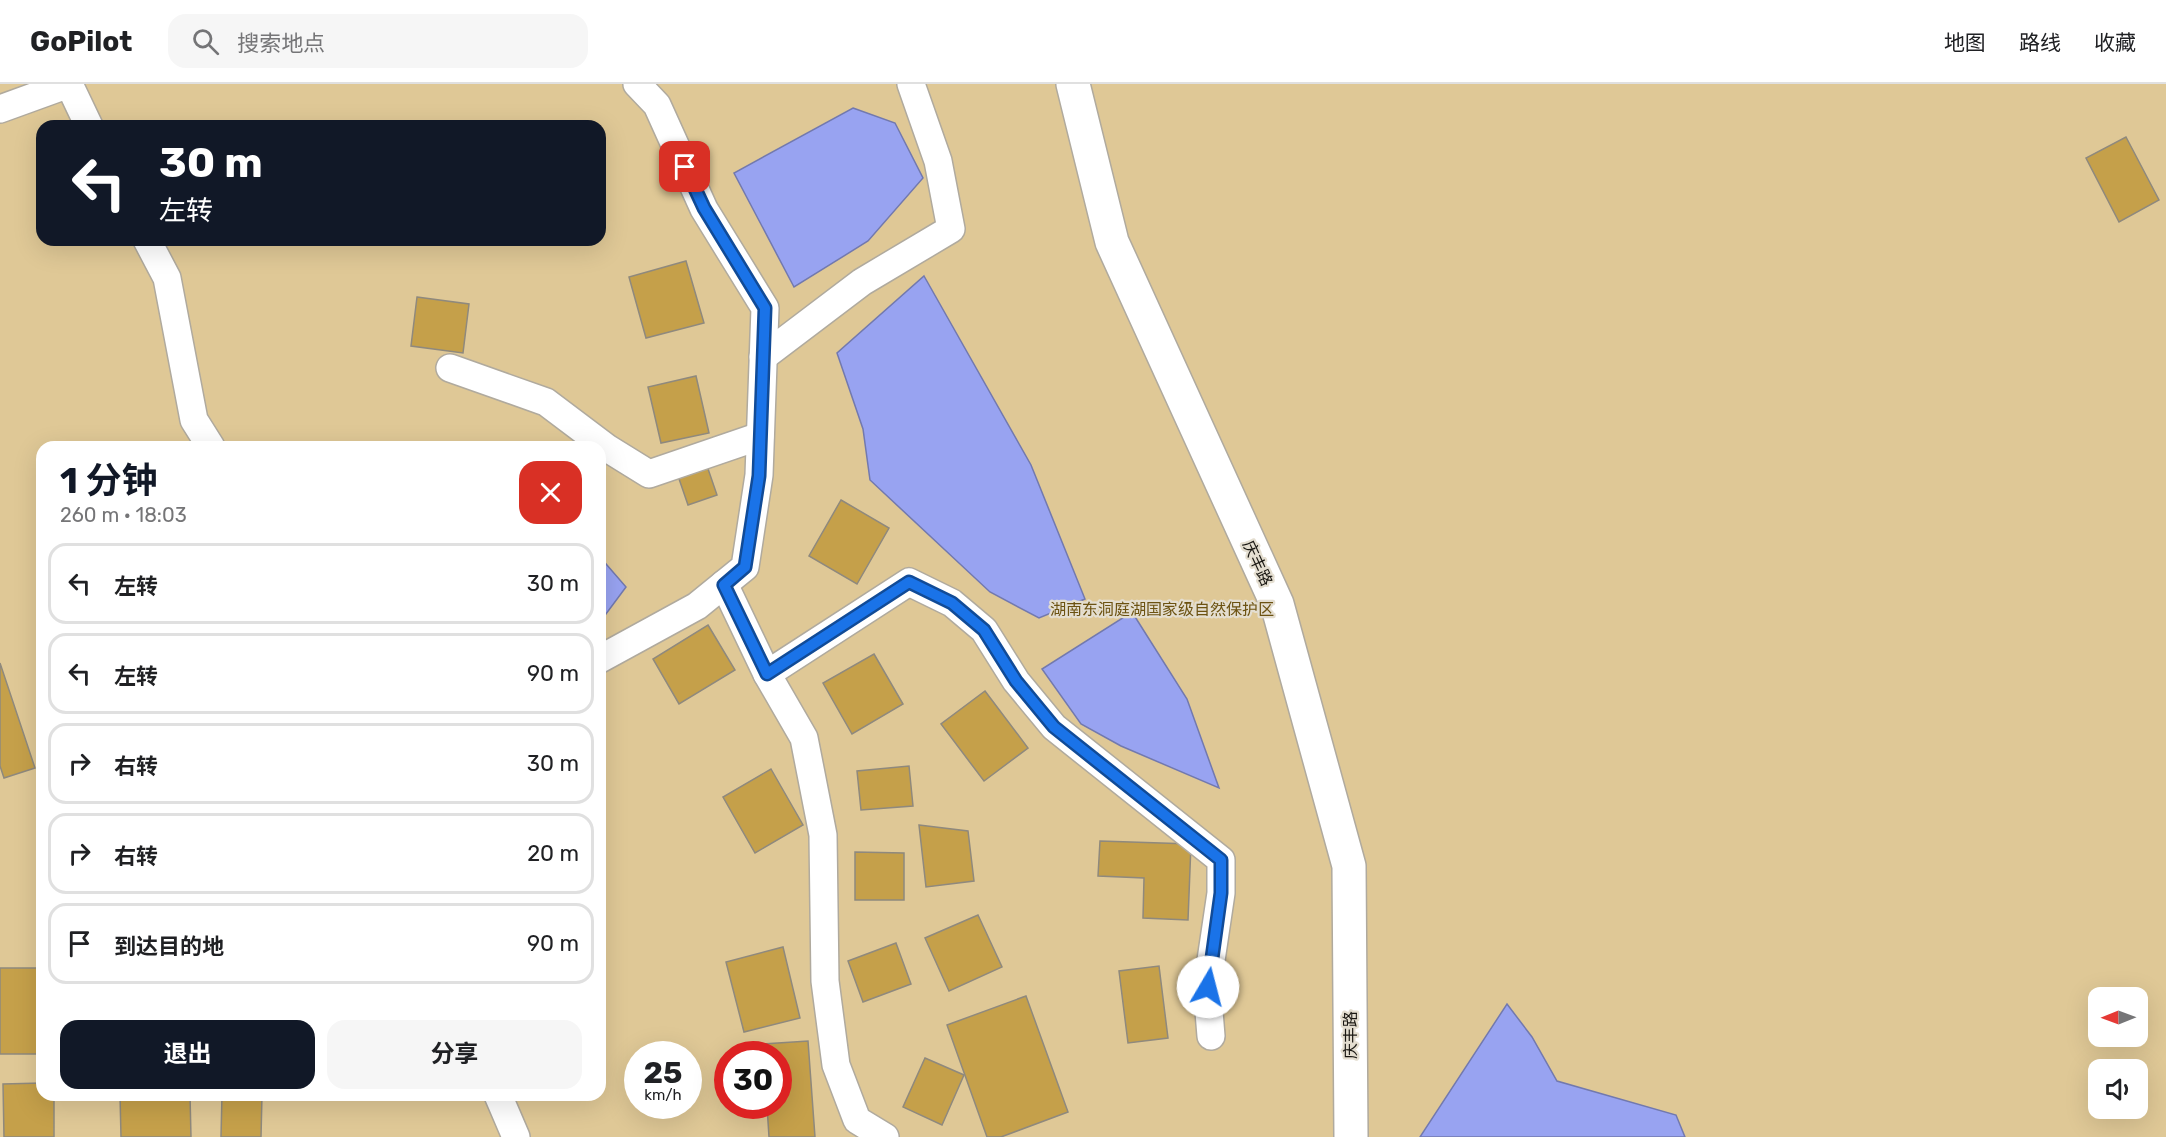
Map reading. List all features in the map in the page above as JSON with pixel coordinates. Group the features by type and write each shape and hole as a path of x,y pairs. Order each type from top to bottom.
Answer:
{"street":[{"path":"0,110 69,84 86,120"},
{"path":"606,656 697,606 745,567 759,476 765,308 704,208 657,105 637,84"},
{"path":"763,357 862,282 951,229 938,162 912,84"},
{"name":"庆丰路","path":"1073,84 1112,242 1277,604 1349,866 1351,1137"},
{"path":"150,246 168,278 195,420 207,441"},
{"path":"450,368 546,402 598,441"},
{"path":"606,447 649,474 760,436"},
{"path":"767,674 909,582 952,603 984,630 1016,681 1054,727 1221,860 1221,893 1208,987 1210,1036"},
{"path":"724,585 767,674 804,738 823,835 825,981 836,1065 857,1120 885,1137"},
{"path":"501,1101 516,1137"}],"green space":[{"name":"湖南东洞庭湖国家级自然保护区","path":"0,84 2166,84 2166,1137 0,1137"}],"water":[{"path":"853,108 895,123 923,178 868,241 794,287 734,173"},
{"path":"924,276 1031,465 1085,599 1039,618 990,592 870,480 863,429 837,353"},
{"path":"606,564 626,587 606,614"},
{"path":"1132,612 1187,699 1219,788 1121,746 1081,724 1042,669"},
{"path":"1507,1004 1532,1037 1557,1081 1676,1115 1685,1137 1420,1137"}],"building":[{"path":"2126,137 2159,200 2119,222 2086,158"},
{"path":"686,261 704,323 646,338 629,277"},
{"path":"417,297 469,304 463,353 411,346"},
{"path":"696,376 709,433 661,443 648,387"},
{"path":"706,463 717,495 688,505 677,473"},
{"path":"841,500 889,528 857,584 809,556"},
{"path":"708,625 735,670 679,704 653,659"},
{"path":"874,654 903,704 852,734 823,683"},
{"path":"0,663 35,768 4,778 0,766"},
{"path":"985,691 1028,748 984,781 941,724"},
{"path":"909,766 913,806 861,810 857,771"},
{"path":"771,769 803,825 755,853 723,797"},
{"path":"919,825 968,831 974,881 926,887"},
{"path":"1100,841 1191,844 1188,920 1143,918 1144,878 1098,876"},
{"path":"855,852 904,853 904,900 855,900"},
{"path":"978,915 1002,967 949,991 925,938"},
{"path":"896,943 911,984 863,1002 848,961"},
{"path":"783,947 800,1018 744,1032 726,962"},
{"path":"1159,966 1168,1038 1128,1043 1119,971"},
{"path":"0,968 36,968 36,1054 0,1054"},
{"path":"1026,996 1068,1112 1001,1137 987,1137 947,1025"},
{"path":"808,1041 815,1137 769,1137 768,1119 792,1119 792,1042"},
{"path":"925,1058 964,1075 942,1125 903,1107"},
{"path":"36,1083 36,1101 54,1101 54,1137 4,1137 3,1084"},
{"path":"120,1101 190,1101 191,1137 121,1137"},
{"path":"222,1101 262,1101 261,1137 221,1137"}],"route":[{"path":"685,167 704,208 765,308 759,476 749,544 745,567 724,585 767,674 909,582 952,603 984,630 1016,681 1054,727 1106,766 1164,816 1221,860 1221,893 1208,987"}]}
